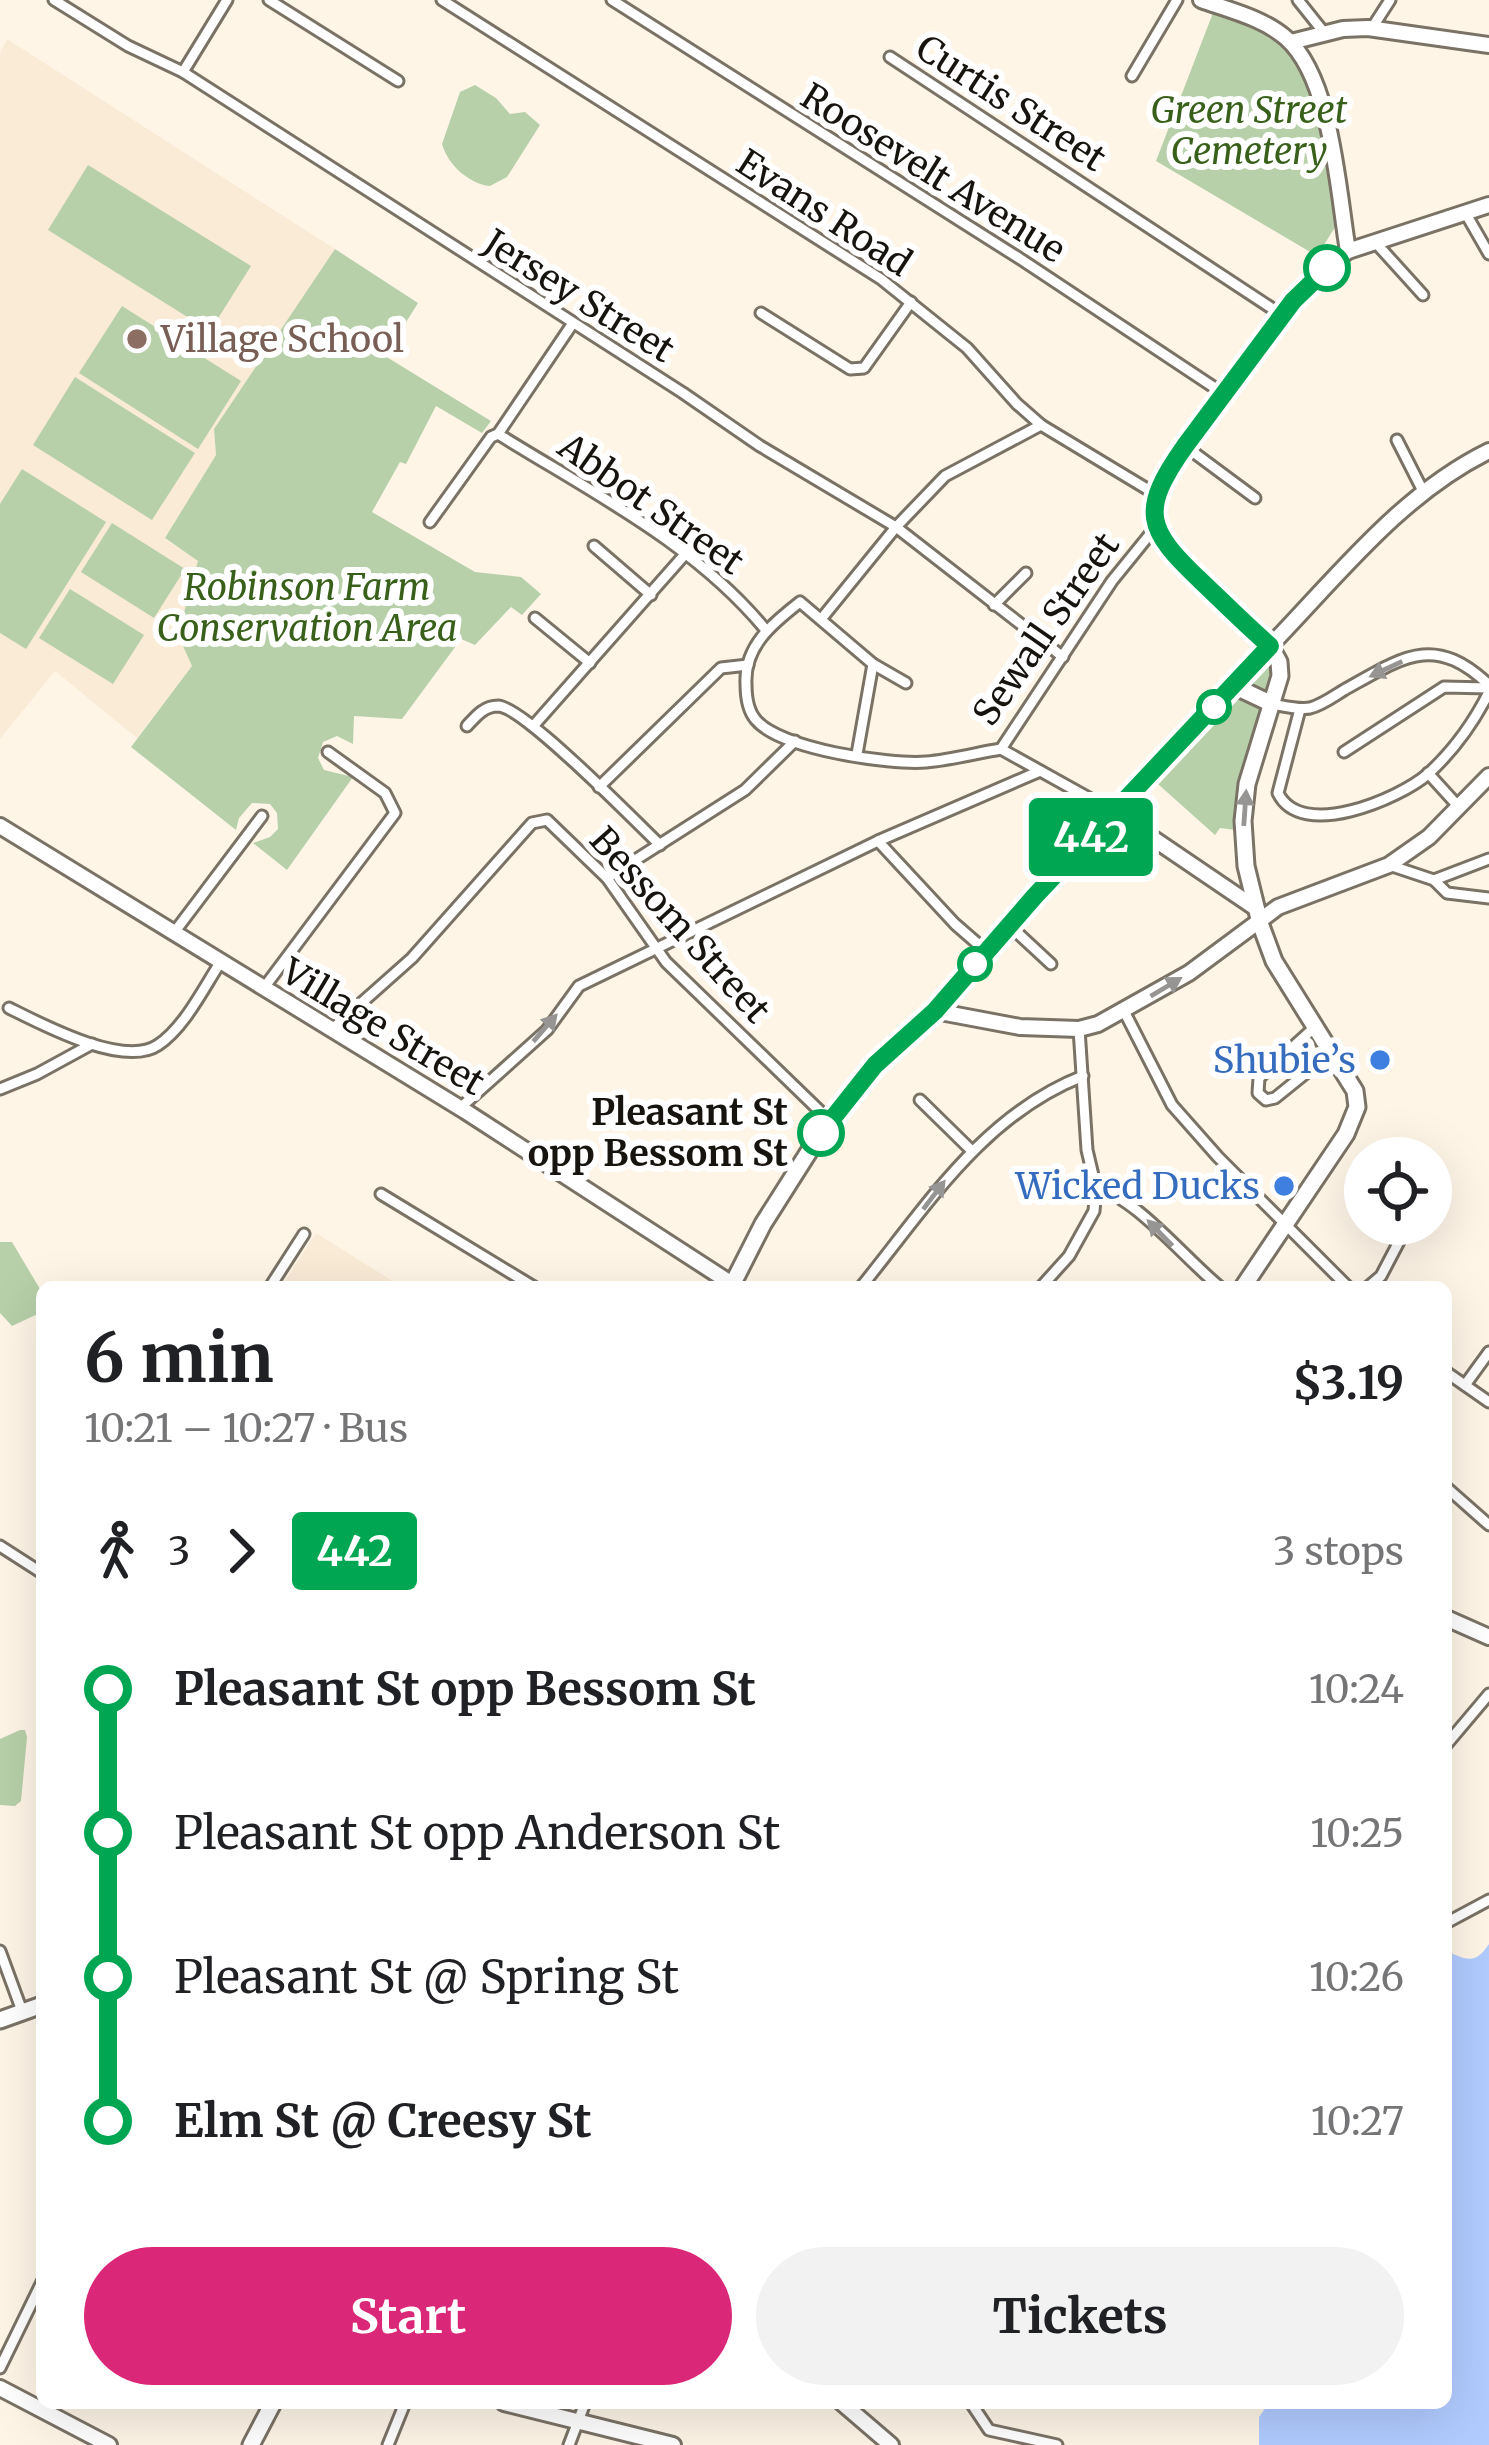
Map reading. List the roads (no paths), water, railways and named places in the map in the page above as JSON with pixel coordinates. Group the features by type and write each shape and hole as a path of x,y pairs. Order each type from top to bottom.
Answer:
{"main road":[{"path":"1201,0 1268,26 1308,63 1321,100 1348,251"},
{"path":"1291,43 1342,29 1372,28 1489,45"},
{"path":"1247,1281 1354,1118 1355,1090 1274,961 1246,866 1246,793 1280,668 1270,646 1171,555 1155,528 1157,495 1185,446 1282,314 1315,278 1348,251 1489,205"},
{"path":"734,1281 763,1224 830,1120 896,1042 935,1011 1009,925 1357,555 1424,493 1489,451"},
{"path":"1234,686 1272,704"},
{"path":"935,1011 1020,1027 1079,1029 1124,1011 1189,974 1258,916 1389,865 1429,837 1489,776"},
{"path":"1114,812 1230,888 1258,916"},
{"name":"Village Street","path":"0,826 460,1108 724,1281"},
{"path":"1230,888 1246,866"},
{"path":"1452,1621 1489,1637"},
{"path":"0,2020 36,2007"},
{"path":"0,2388 36,2407"},
{"path":"41,2409 110,2445"},
{"path":"251,2445 270,2409"},
{"path":"526,2409 674,2445"},
{"path":"849,2409 891,2445"}],"street":[{"name":"Jersey Street","path":"54,0 128,46 183,72 760,446 896,526 1063,657"},
{"path":"183,72 227,0"},
{"path":"269,0 398,81"},
{"name":"Evans Road","path":"442,0 911,302 967,348 990,377 1041,424 1157,495"},
{"name":"Roosevelt Avenue","path":"612,0 1224,394"},
{"path":"1132,76 1177,0"},
{"path":"1298,0 1326,35"},
{"path":"1372,28 1390,0"},
{"name":"Curtis Street","path":"890,57 1282,314"},
{"path":"1466,214 1489,254"},
{"path":"1375,242 1423,295"},
{"path":"761,313 850,369 864,368 911,302"},
{"path":"430,522 491,437 498,434 573,322"},
{"path":"822,618 896,526 945,476 1041,424"},
{"name":"Abbot Street","path":"498,434 687,552 740,598 765,629"},
{"path":"1397,440 1424,493"},
{"path":"1185,446 1255,498"},
{"name":"Sewall Street","path":"748,664 746,697 752,717 795,741 885,761 927,762 1000,749 1112,581 1155,528"},
{"path":"594,546 651,595"},
{"path":"535,724 687,552"},
{"path":"994,605 1026,573"},
{"path":"599,787 722,668 748,664 765,629 800,602 873,664 906,683"},
{"path":"535,618 590,663"},
{"path":"1272,704 1315,707 1382,670 1424,655 1452,656 1466,663 1489,688"},
{"path":"857,754 873,664"},
{"path":"1344,752 1444,687 1489,688"},
{"path":"1300,709 1278,793 1294,809 1324,815 1348,812 1405,789 1428,773 1466,730 1489,688"},
{"path":"467,726 494,706 510,709 535,724 660,844"},
{"path":"607,878 745,790 795,741"},
{"path":"1000,749 1114,812"},
{"path":"262,989 395,813 385,793 328,752"},
{"path":"460,1108 547,1030 580,986 878,841 1040,771"},
{"path":"1428,773 1457,806"},
{"path":"173,934 262,816"},
{"name":"Bessom Street","path":"336,1034 412,958 532,823 541,820 551,823 607,878 656,947 830,1120"},
{"path":"878,841 986,951"},
{"path":"1434,880 1489,859"},
{"path":"1389,865 1434,880 1447,892 1489,898"},
{"path":"1009,925 1051,964"},
{"path":"9,1008 93,1043 137,1052 162,1043 220,963"},
{"path":"1124,1011 1172,1105 1342,1281"},
{"path":"1316,1026 1259,1078 1258,1093 1265,1100 1275,1098 1333,1051"},
{"path":"1049,1281 1094,1211 1096,1191 1087,1150 1079,1029"},
{"path":"0,1089 93,1043"},
{"path":"866,1281 972,1151 1024,1108 1083,1076"},
{"path":"920,1100 972,1151"},
{"path":"1054,1193 1116,1193 1212,1281"},
{"path":"381,1194 524,1281"},
{"path":"274,1281 304,1234"},
{"path":"1375,1281 1397,1245"},
{"path":"1466,1385 1489,1352"},
{"path":"1452,1376 1489,1402"},
{"path":"1452,1492 1489,1525"},
{"path":"0,1546 36,1570"},
{"path":"1452,1738 1489,1694"},
{"path":"1452,1920 1489,1900"},
{"path":"0,1951 22,2011"},
{"path":"0,2368 36,2294"},
{"path":"388,2445 403,2409"},
{"path":"569,2445 584,2409"},
{"path":"975,2409 989,2430 1057,2445"}],"water":[{"path":"1489,1944 1489,2445 1259,2445 1259,2417 1265,2409 1452,2409 1452,1954 1470,1959"}],"place":[{"name":"Village School","path":"137,339"},
{"name":"Shubie’s","path":"1380,1060"},
{"name":"Pleasant St opp Bessom St","path":"821,1133"},
{"name":"Wicked Ducks","path":"1284,1186"}],"park label":[{"name":"Green Street Cemetery","path":"1249,130"},
{"name":"Robinson Farm Conservation Area","path":"307,608"}]}
